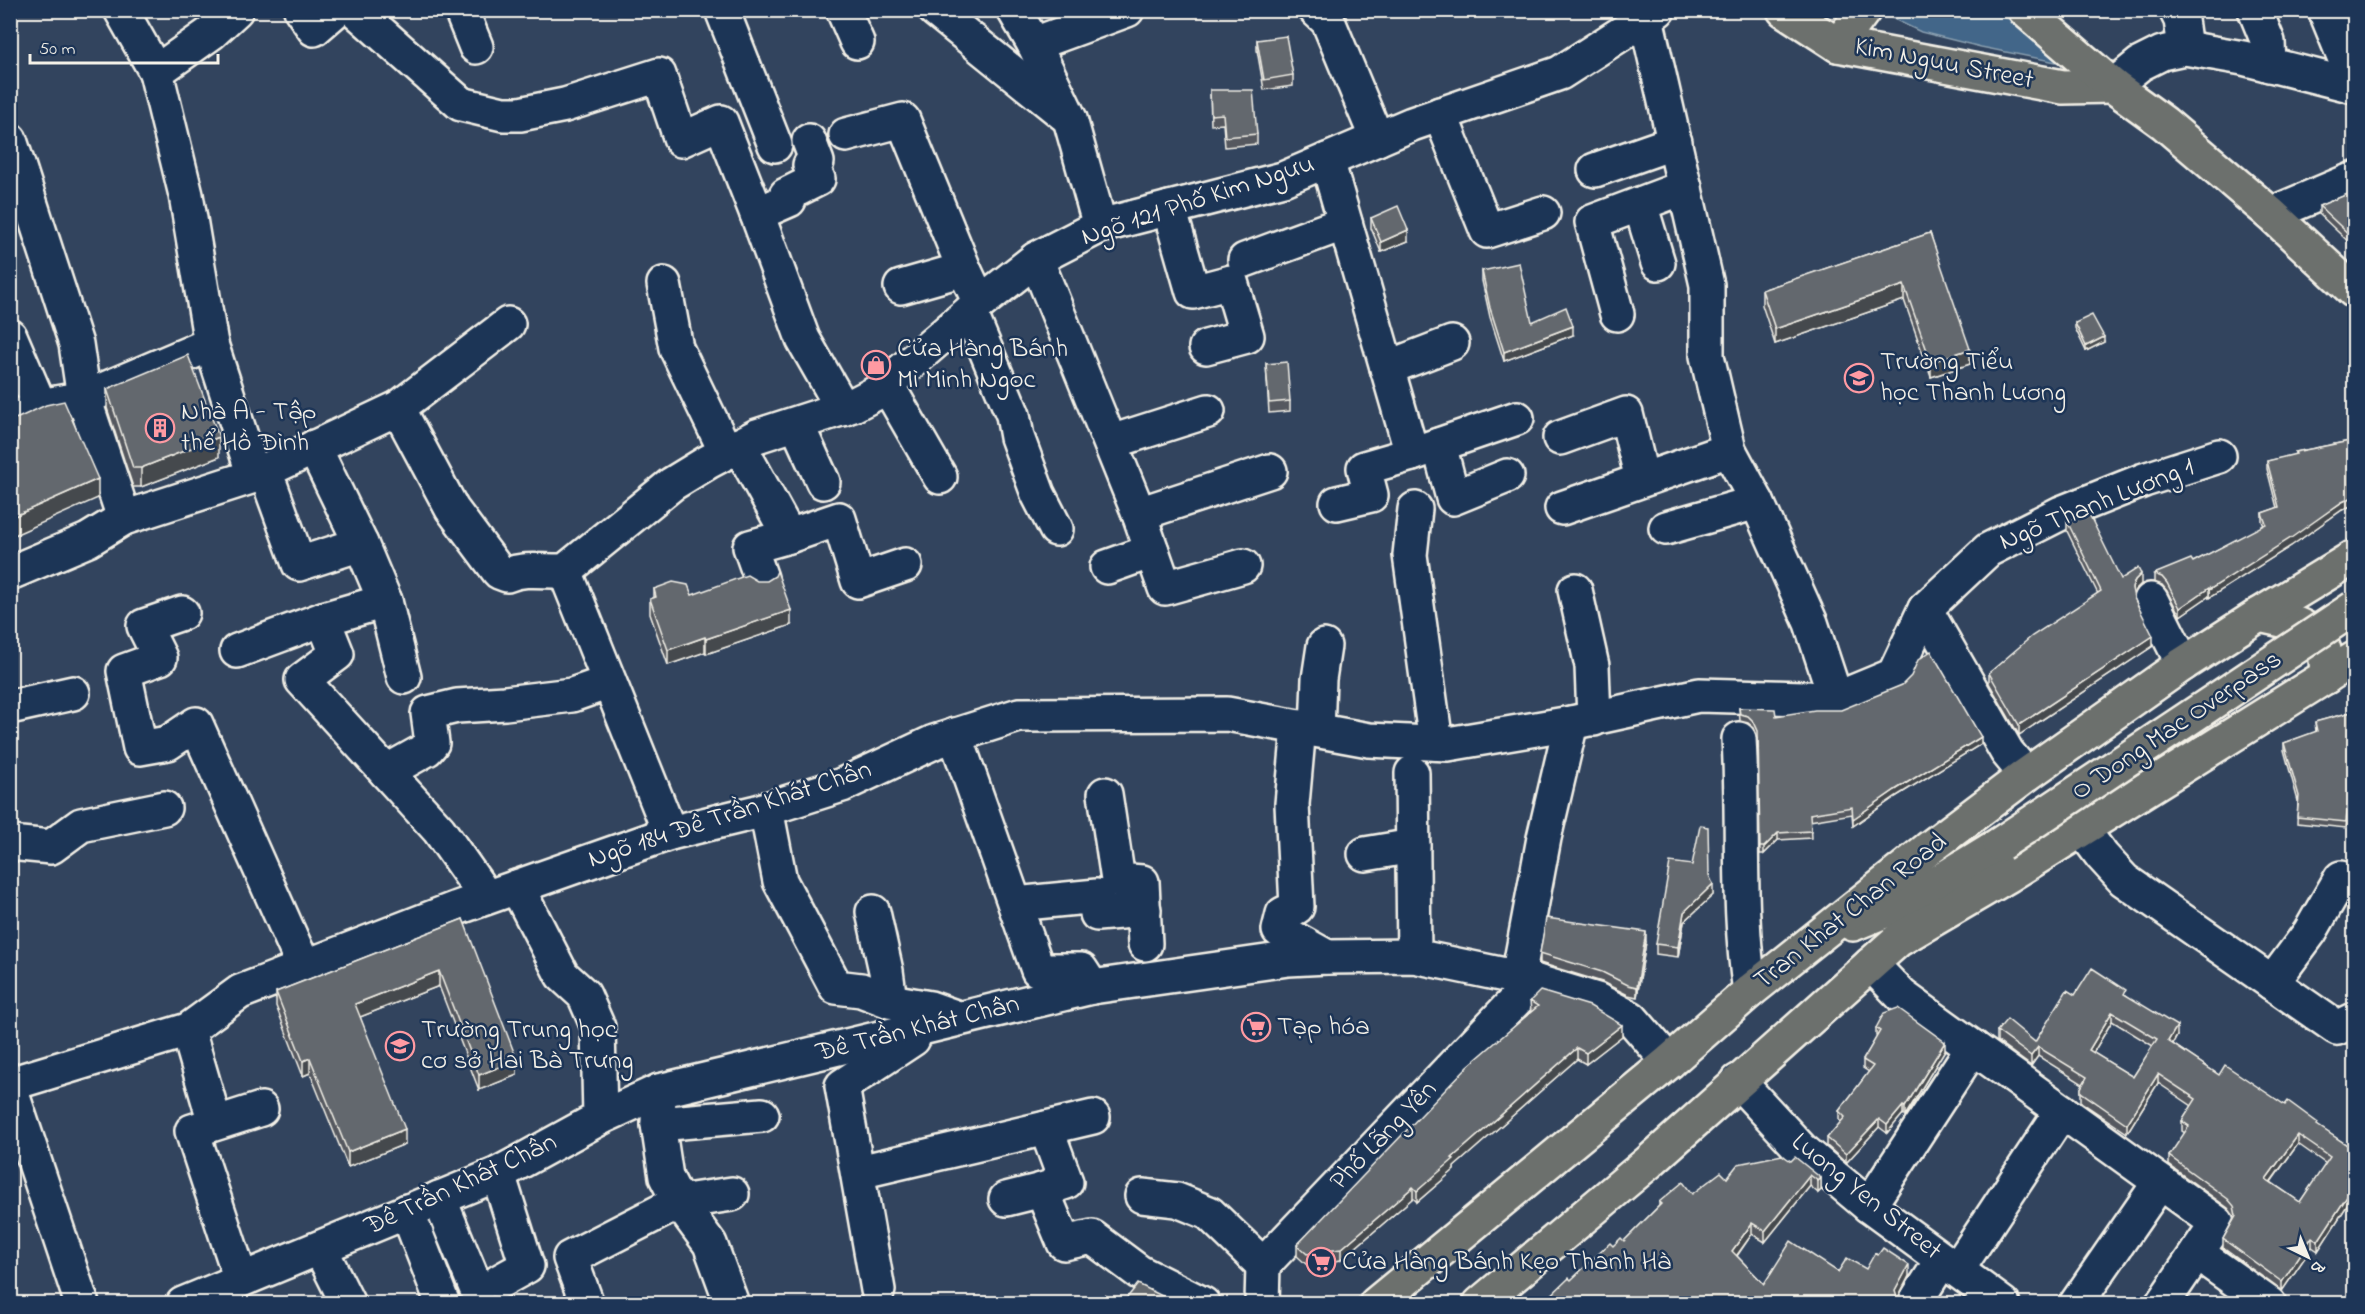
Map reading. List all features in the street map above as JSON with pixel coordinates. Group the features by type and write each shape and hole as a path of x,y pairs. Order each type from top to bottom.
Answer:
{"main road":[{"name":"Kim Nguu Street","path":"1784,10 1853,25 2063,87 2113,86"},
{"name":"Kim Nguu Street","path":"2028,11 2113,86 2164,123 2271,214 2355,291"},
{"name":"Tran Khat Chan Road","path":"1376,1304 1669,1062 1750,991 1821,937 1928,849 2026,775 2183,664 2353,556"},
{"name":"O Dong Mac Overpass","path":"1821,937 1904,903 2000,844 2355,608"},
{"path":"2259,615 2300,625 2315,634 2323,644 2328,660 2326,676"},
{"name":"Tran Khat Chan Road","path":"1480,1304 1649,1162 1898,940 2009,874 2355,659"},
{"name":"O Dong Mac Overpass","path":"1898,940 2000,844"}],"street":[{"path":"121,10 156,72 186,195 211,344 262,481 299,564 361,544"},
{"path":"156,72 211,33 236,10"},
{"path":"301,10 314,29 336,10"},
{"path":"355,10 461,104 503,114 520,114 565,105 659,75 681,140 720,122 803,339 843,409"},
{"path":"461,10 476,47"},
{"path":"722,10 775,145"},
{"path":"843,10 857,42"},
{"path":"935,10 1070,119"},
{"path":"1014,10 1034,44 1070,119 1100,226"},
{"path":"1034,44 1126,10"},
{"path":"1316,10 1328,21 1377,138"},
{"path":"2176,10 2181,20 2185,48"},
{"path":"2255,10 2268,42 2269,65"},
{"path":"2325,10 2355,81"},
{"path":"1652,14 1675,142 1707,285 1707,356 1729,450 1757,502 1811,623 1836,699 1894,675 1925,609"},
{"name":"Ngõ 121 Phố Kim Ngưu","path":"565,571 672,484 732,449 757,436 854,405 887,385 975,307 1036,259 1100,226 1282,179 1377,138 1560,73 1652,14"},
{"path":"2113,86 2151,58 2185,48 2269,65 2355,87"},
{"path":"1440,114 1487,231 1543,213"},
{"path":"846,135 903,120 964,269 1013,415 1017,437 1038,494 1056,529"},
{"path":"10,140 76,344 84,398 124,518"},
{"path":"757,214 789,200 786,195 818,179 810,165 817,162 809,141"},
{"path":"1595,170 1675,142"},
{"path":"1327,160 1387,368 1425,449 1453,498 1507,476"},
{"path":"2271,214 2355,180"},
{"path":"1617,314 1592,222 1685,187"},
{"path":"1640,204 1658,263"},
{"path":"1169,208 1193,292 1232,282 1247,336 1206,347"},
{"path":"1245,260 1345,224"},
{"path":"1036,259 1111,442 1165,588 1243,566"},
{"path":"902,286 964,269"},
{"path":"664,284 676,348 732,449 789,536"},
{"path":"10,573 88,540 124,518 262,481 314,447 398,408 508,324"},
{"path":"10,336 40,406"},
{"path":"1387,368 1452,343"},
{"path":"10,421 40,406 84,398 211,344"},
{"path":"887,385 940,477"},
{"path":"398,408 452,509 499,572 507,575 519,570 530,569 544,572 565,571 670,833"},
{"path":"1111,442 1209,411"},
{"path":"1560,438 1626,414 1642,479"},
{"path":"1337,502 1371,495 1364,468 1517,418"},
{"path":"797,425 823,482"},
{"path":"314,447 361,544 385,601 404,677"},
{"path":"1562,508 1729,450"},
{"name":"Ngõ Thanh Lương 1","path":"1925,609 1988,549 2061,513 2123,488 2219,456"},
{"path":"1139,514 1270,471"},
{"path":"1666,528 1757,502"},
{"path":"1415,509 1410,555 1436,743"},
{"path":"761,578 750,547 839,519 858,581 905,565"},
{"path":"1107,567 1152,550"},
{"path":"1526,979 1544,838 1583,721 1592,666 1575,590"},
{"path":"2151,600 2183,664"},
{"path":"237,651 323,619 385,601"},
{"path":"1925,609 2007,752 2026,775"},
{"path":"182,613 144,626 160,658 124,671 140,748 168,743 196,724 304,966"},
{"path":"323,619 337,654 302,680 439,830 486,897"},
{"path":"1324,646 1292,804 1297,907 1283,915 1279,930 1327,957"},
{"path":"386,772 427,749 432,743 428,714 457,706 572,695 609,682"},
{"path":"10,707 72,693"},
{"name":"Ngõ 184 Đê Trần Khát Chân","path":"10,1086 188,1030 240,992 486,897 670,833 766,809 842,785 933,742 1018,715 1227,714 1369,740 1448,744 1583,721 1699,695 1836,699"},
{"path":"955,735 1038,970 1082,970 1092,987"},
{"path":"1738,739 1742,782 1744,949 1750,991"},
{"path":"1412,773 1414,956"},
{"path":"1105,794 1118,880 1142,882 1145,944"},
{"path":"10,843 51,847 81,825 164,808"},
{"path":"766,809 780,881 836,987 861,990 890,1001 930,1008 945,1022 842,1086 878,1290"},
{"path":"2081,828 2124,880 2337,1028 2355,1020"},
{"path":"1365,854 1413,846"},
{"path":"2272,983 2310,933 2341,878"},
{"path":"517,887 562,975 584,995 598,1027 600,1118"},
{"path":"1015,904 1097,896 1097,914 1144,910"},
{"path":"873,912 890,1001"},
{"name":"Đê Trần Khát Chân","path":"183,1304 498,1174 600,1118 659,1091 1092,987 1288,958 1414,956 1526,979 1597,1000 1631,1018 1669,1062"},
{"path":"1870,964 1902,996 2217,1223 2162,1304"},
{"name":"Phố Lãng Yên","path":"1263,1265 1526,979"},
{"path":"188,1030 215,1123"},
{"path":"1869,1206 1972,1047"},
{"name":"Luong Yen Street","path":"1738,1081 1801,1149 1869,1206 2003,1304"},
{"path":"10,1086 82,1304"},
{"path":"659,1091 658,1124 666,1177 679,1202 710,1244 732,1304"},
{"path":"242,1280 192,1131 261,1109"},
{"path":"1914,1304 1950,1265 2061,1111"},
{"path":"658,1124 762,1115"},
{"path":"859,1172 1094,1117"},
{"path":"1006,1199 1066,1182 1046,1128"},
{"path":"407,1211 443,1303 497,1292 527,1266 498,1174"},
{"path":"2076,1304 2160,1182"},
{"path":"1042,1190 1064,1243 1092,1237 1138,1272 1203,1304"},
{"path":"587,1304 570,1257 679,1202 732,1194"},
{"path":"1142,1196 1177,1200 1209,1213 1263,1265 1262,1304"},
{"path":"439,1198 497,1292"},
{"path":"320,1248 348,1304"},
{"path":"2197,1253 2269,1304"}],"water":[{"path":"1877,11 1984,11 2009,19 2061,63 1921,32"}],"building":[{"path":"1286,36 1293,75 1264,80 1257,40"},
{"path":"1210,90 1253,90 1257,134 1225,137 1223,114 1211,115"},
{"path":"2355,191 2355,240 2319,206"},
{"path":"1398,206 1408,230 1381,242 1371,218"},
{"path":"1930,233 1970,349 1931,362 1904,285 1775,329 1762,290"},
{"path":"1519,263 1532,322 1566,307 1573,326 1504,352 1490,308 1482,271"},
{"path":"2092,315 2104,337 2086,346 2075,323"},
{"name":"Nhà A - Tập thể Hồ Đình","path":"188,355 219,437 141,468 133,468 107,389"},
{"path":"1287,362 1290,401 1269,403 1266,364"},
{"path":"64,401 98,479 10,518 10,420 46,405"},
{"path":"2355,440 2355,496 2342,502 2291,538 2180,608 2167,583 2162,577 2154,574 2191,559 2193,562 2266,524 2262,513 2279,507 2267,461 2296,454 2295,452"},
{"path":"2088,512 2121,579 2138,568 2141,574 2135,580 2132,588 2134,598 2153,636 2019,725 1989,673 2032,636 2101,591 2067,521"},
{"path":"777,571 791,610 668,650 650,599 656,597 654,589 673,582 688,585 692,595 747,575 757,581 767,581 775,576"},
{"path":"1931,651 1981,737 1853,819 1852,807 1810,814 1811,831 1778,833 1764,847 1760,847 1758,731 1748,716 1740,714 1739,708 1775,709 1776,716 1815,710 1841,710 1902,685 1911,676 1918,660"},
{"path":"2355,711 2355,805 2348,803 2346,822 2297,817 2299,796 2284,743 2317,731 2315,722"},
{"path":"1700,826 1708,827 1709,875 1713,884 1684,912 1678,947 1656,944 1670,862 1692,865"},
{"path":"1546,918 1646,932 1637,987 1602,972 1540,953"},
{"path":"463,919 517,1060 479,1075 439,971 355,1004 405,1129 348,1152 310,1058 303,1061 276,992"},
{"path":"2092,968 2126,990 2124,994 2177,1026 2168,1041 2219,1075 2225,1065 2285,1105 2288,1101 2318,1123 2317,1125 2350,1147 2355,1140 2355,1199 2348,1195 2318,1241 2312,1237 2282,1282 2223,1239 2236,1216 2234,1206 2228,1199 2169,1156 2189,1126 2182,1121 2196,1099 2158,1074 2127,1124 2081,1092 2087,1077 2038,1047 2031,1056 1997,1031 2007,1019 2035,1042 2067,990 2075,995","holes":["2112,1012 2157,1039 2133,1077 2089,1050","2298,1135 2330,1157 2300,1202 2266,1179"]},
{"path":"1540,991 1590,1006 1622,1025 1586,1053 1577,1048 1417,1191 1413,1187 1341,1249 1307,1254 1297,1245 1468,1066 1538,1006 1530,1001"},
{"path":"1898,1008 1945,1042 1905,1107 1903,1106 1887,1125 1879,1119 1846,1154 1827,1138 1845,1117 1839,1111 1873,1066 1863,1060 1880,1031 1876,1028 1884,1013"},
{"path":"1782,1155 1791,1161 1795,1157 1821,1178 1818,1181 1810,1175 1765,1231 1752,1223 1732,1251 1764,1284 1791,1241 1838,1272 1847,1258 1866,1269 1875,1253 1878,1255 1883,1248 1909,1265 1895,1291 1899,1304 1542,1304 1610,1243 1613,1246 1621,1238 1624,1241 1661,1204 1659,1202 1683,1182 1692,1194 1721,1172 1727,1178 1738,1164"},
{"path":"1138,1284 1178,1304 1122,1304"},
{"path":"1105,1295 1115,1304 1106,1304"}],"place":[{"name":"Cửa Hàng Bánh Mì Minh Ngoc","path":"876,365"},
{"name":"Trường Tiểu học Thanh Lương","path":"1859,378"},
{"name":"Nhà A - Tập thể Hồ Đình","path":"160,428"},
{"name":"Tạp hóa","path":"1256,1027"},
{"name":"Trường Trung học cơ sở Hai Bà Trưng","path":"400,1046"},
{"name":"Cửa Hàng Bánh Kẹo Thanh Hà","path":"1321,1262"}]}
